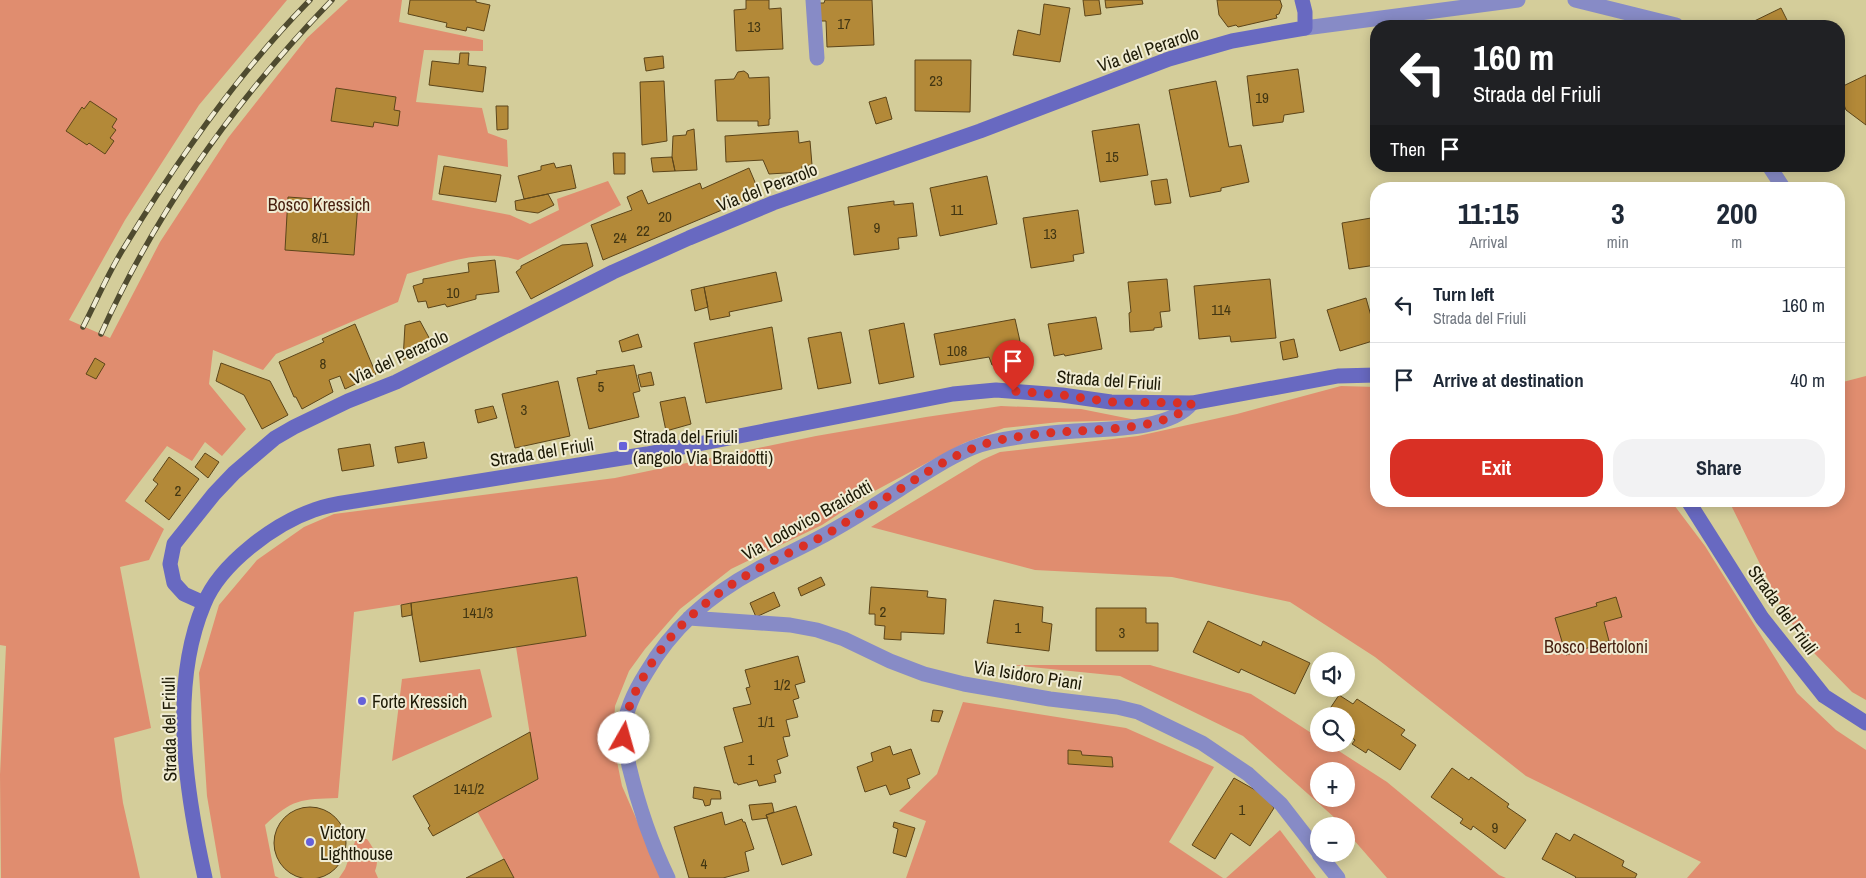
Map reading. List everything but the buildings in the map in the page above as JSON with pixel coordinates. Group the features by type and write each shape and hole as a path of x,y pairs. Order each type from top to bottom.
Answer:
{"main road":[{"path":"1302,0 1305,12 1305,28"},
{"name":"Via del Perarolo","path":"204,603 184,594 174,583 170,564 174,544 208,500 234,473 275,438 294,427 348,401 396,382 613,272 773,203 993,126 1169,59 1232,41 1305,28"},
{"name":"Strada del Friuli","path":"205,878 196,840 188,781 184,713 187,662 191,640 204,603 227,570 254,544 294,518 330,505 656,452 953,394 996,390 1062,395 1111,402 1192,403 1338,376 1370,374"},
{"name":"Strada del Friuli","path":"1692,507 1762,618 1824,696 1866,723"}],"street":[{"path":"813,0 817,58"},
{"name":"Via del Perarolo","path":"1305,28 1518,0"},
{"path":"1575,0 1656,20"},
{"name":"Via Lodovico Braidotti","path":"668,878 657,854 635,790 625,748 624,728 631,701 652,662 670,636 703,604 755,570 828,533 957,454 989,442 1022,437 1077,431 1124,429 1161,420 1187,410 1192,403"},
{"name":"Via Isidoro Piani","path":"689,618 790,625 817,630 844,639 924,674 956,682 1050,699 1117,707 1138,712 1202,743 1248,774 1281,804 1310,842"},
{"name":"Via Isidoro Piani","path":"1325,862 1338,878"}],"green space":[{"name":"Bosco Kressich","path":"0,0 287,0 199,105 125,220 69,320 110,338 160,242 228,138 307,38 348,0 402,0 399,22 483,40 483,51 424,50 416,102 482,108 488,133 507,140 508,167 438,155 432,200 510,215 530,224 559,210 557,199 608,181 621,205 518,260 490,256 476,257 448,262 407,274 398,302 276,354 263,370 213,350 209,384 246,429 222,456 205,442 192,461 167,446 125,501 164,529 149,560 120,567 151,728 114,738 123,803 140,878 1,878 0,775 6,646 0,645"},
{"path":"1866,376 1866,700 1852,692 1815,654 1784,613 1732,507 1845,507 1845,381"},
{"name":"Bosco Bertoloni","path":"1341,386 1370,387 1370,507 1676,507 1705,546 1797,693 1836,730 1866,750 1866,878 1687,878 1701,862 1526,776 1375,657 1290,602 1172,577 1035,570 871,527 982,460 1000,452 1138,436 1237,414"},
{"path":"1001,406 1081,409 1136,420 1059,422 1004,428 964,443 869,494 822,525 731,569 680,609 645,649 629,671 615,706 613,742 622,786 662,878 514,878 477,811 537,779 516,647 585,636 576,577 354,612 338,798 298,802 274,816 265,825 275,876 279,878 221,878 207,796 199,673 219,605 257,560 304,527 334,514 615,478 816,436"},
{"path":"1010,665 1150,665 1251,694 1310,732 1310,752 1340,752 1387,782 1499,875 1506,878 1387,878 1355,841 1355,817 1334,817 1323,807 1355,807 1355,762 1310,762 1310,796 1243,736 1120,676"},
{"path":"480,669 492,717 392,761 402,679"},
{"path":"963,702 1126,728 1214,767 1169,842 1223,878 906,878 926,821 899,811 937,774"},
{"path":"1280,830 1316,878 1226,878"},
{"path":"356,839 367,839 376,854 375,871 378,878 339,878 345,869"}],"railway":[{"path":"83,327 119,256 188,149 234,87 310,0"},
{"path":"101,334 123,288 148,243 202,157 263,76 332,0"}],"place":[{"name":"Strada del Friuli (angolo Via Braidotti)","path":"623,446"},
{"name":"Forte Kressich","path":"362,701"},
{"name":"Victory Lighthouse","path":"310,842"}],"route":[{"path":"624,738 624,728 631,701 652,662 670,636 703,604 755,570 828,533 957,454 989,442 1022,437 1077,431 1124,429 1161,420 1187,410 1192,403 1111,402 1013,391"}]}
